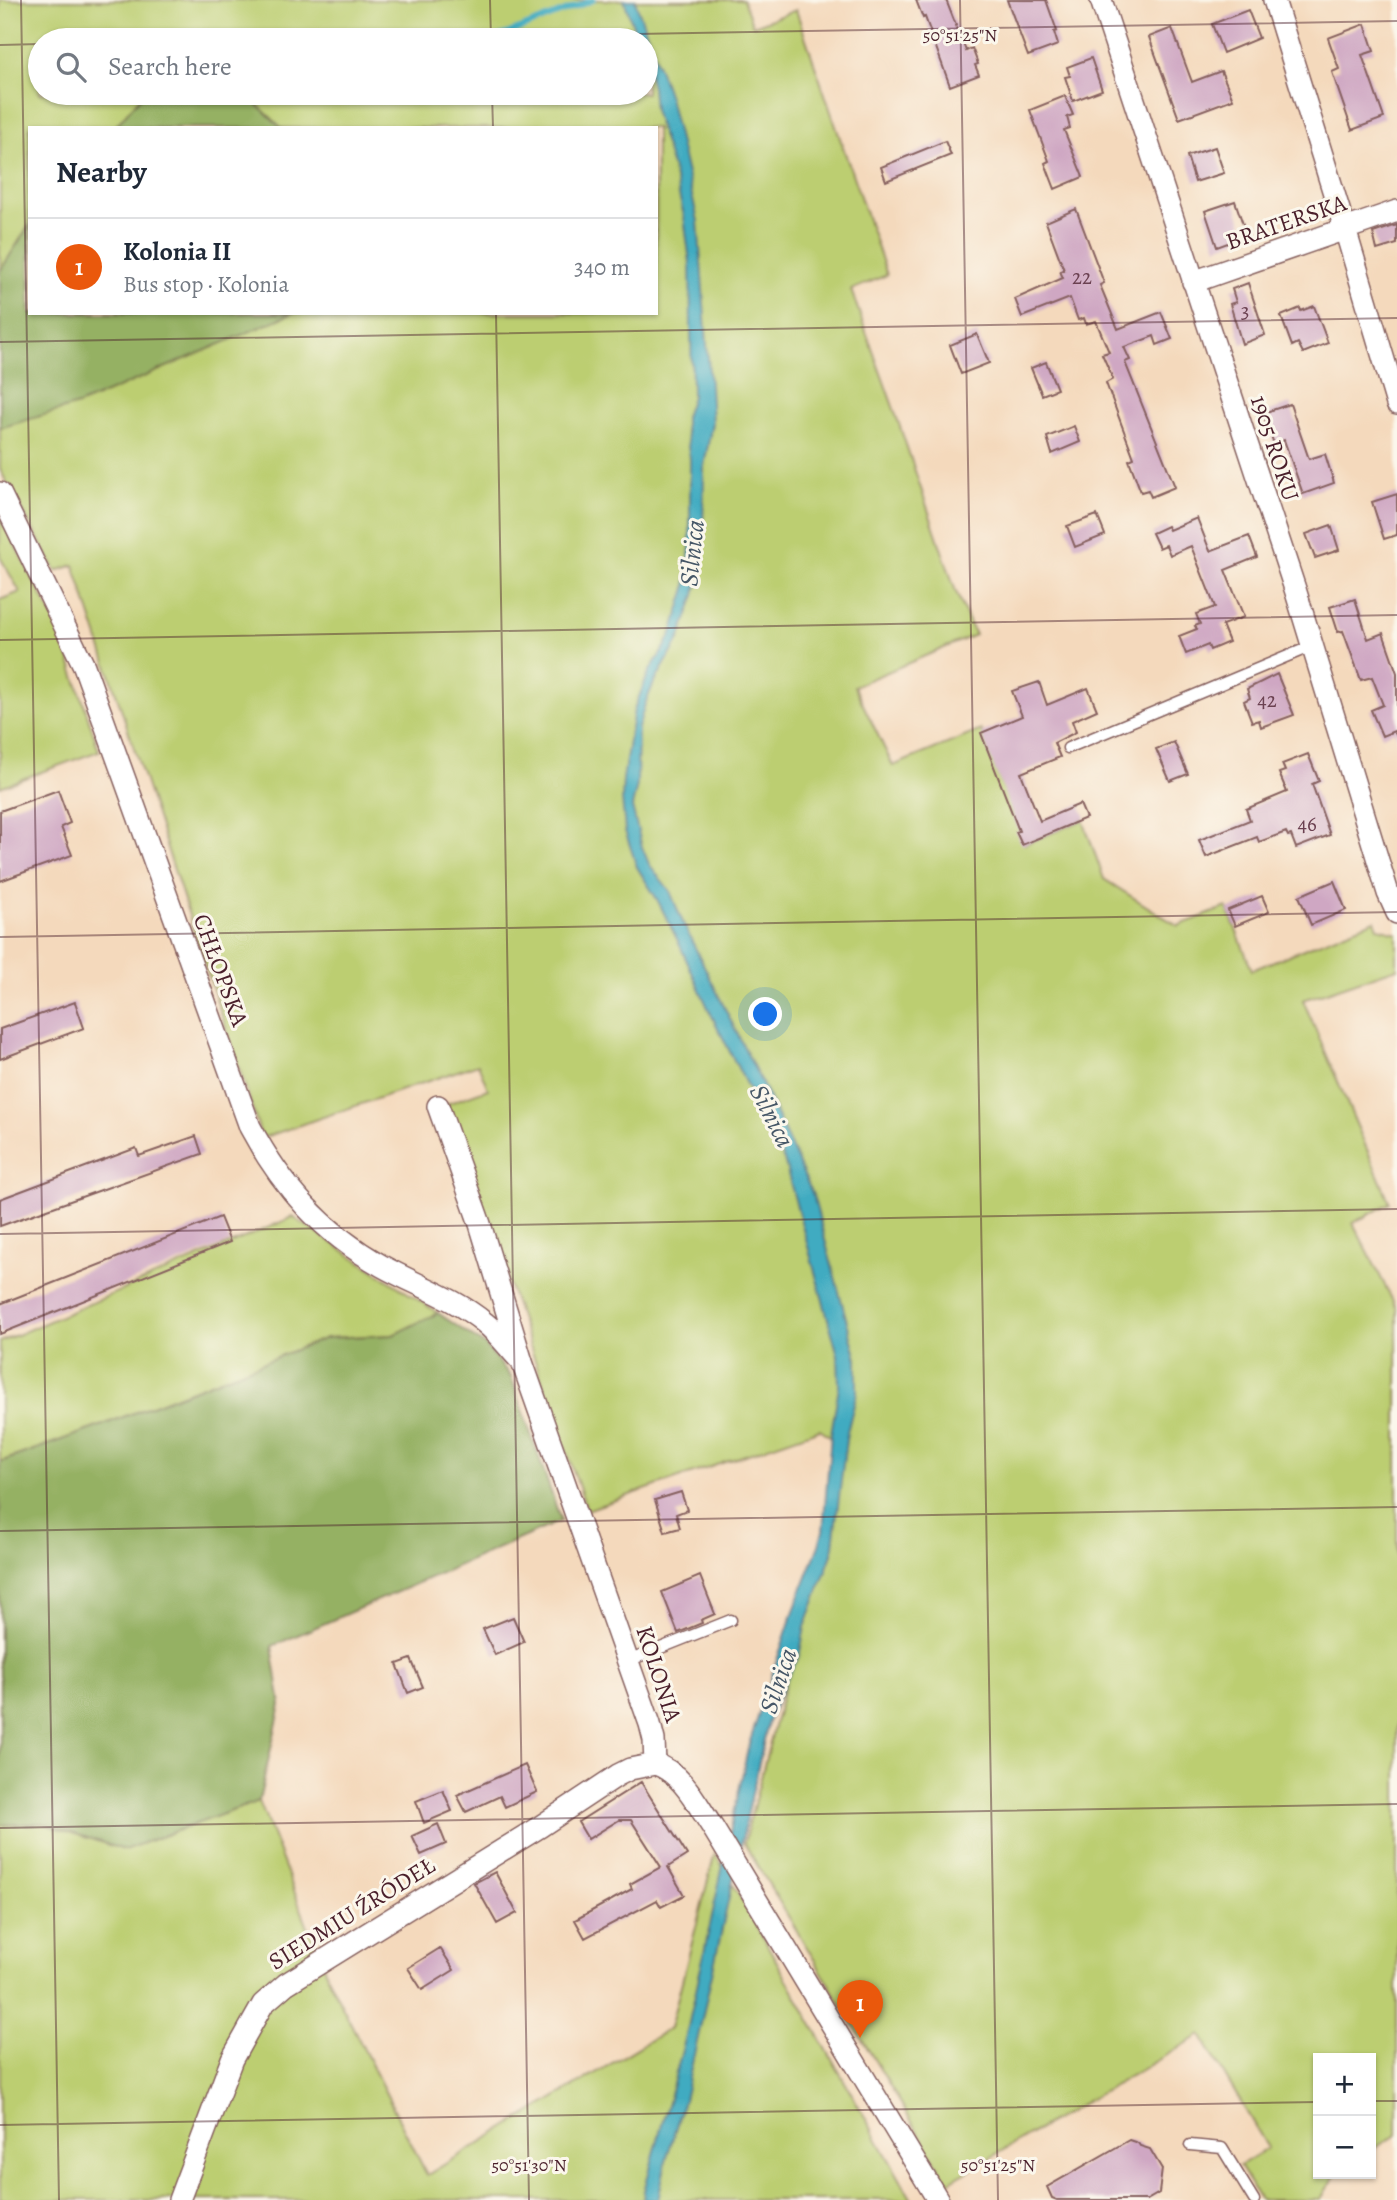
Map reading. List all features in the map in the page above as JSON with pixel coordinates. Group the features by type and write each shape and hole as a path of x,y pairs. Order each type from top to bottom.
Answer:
{"street":[{"name":"1905 ROKU","path":"1101,0 1312,646 1388,893 1397,913"},
{"path":"1274,0 1397,404"},
{"name":"BRATERSKA","path":"1193,282 1397,211"},
{"name":"CHŁOPSKA","path":"0,494 84,666 250,1127 266,1158 302,1203 339,1237 380,1265 460,1305 486,1323 522,1363"},
{"name":"KOLONIA","path":"438,1106 481,1224 522,1363 650,1724 654,1740 654,1764"},
{"path":"654,1764 665,1768 680,1781 713,1828 938,2200"},
{"name":"SIEDMIU ŹRÓDEŁ","path":"179,2200 232,2059 263,2004 286,1984 541,1826 618,1775 630,1769 654,1764"}],"lane":[{"path":"1068,748 1312,646"},
{"path":"628,1661 731,1620"},
{"path":"1189,2145 1222,2148 1254,2200"}],"green space":[{"path":"0,0 743,0 753,26 796,10 887,275 851,290 956,592 975,635 854,686 893,766 981,730 1025,844 1083,820 1104,879 1178,926 1227,907 1252,970 1375,920 1378,928 1397,933 1397,968 1303,1000 1390,1203 1353,1223 1397,1309 1397,2135 1376,2147 1376,2053 1313,2053 1313,2179 1334,2179 1321,2200 1260,2200 1239,2166 1268,2148 1201,2035 948,2182 744,1843 799,1630 832,1554 840,1443 820,1429 587,1510 446,1104 488,1089 478,1064 262,1138 74,565 56,571 0,470"},
{"path":"134,105 258,105 280,126 116,126"},
{"path":"28,227 28,315 288,315 78,405 0,428 0,271"},
{"path":"0,517 60,630 99,751 0,787 0,600 20,592 0,557"},
{"path":"293,1217 438,1313 393,1335 326,1338 0,1462 0,1342"},
{"path":"438,1313 486,1346 511,1377 561,1521 272,1646 281,1705 259,1801 124,1850 43,1823 0,1825 0,1462 326,1338 393,1335"},
{"path":"259,1801 328,1978 427,2175 670,2028 715,1853 912,2200 0,2200 0,1825 43,1823 124,1850"}],"water":[{"path":"624,0 635,0 645,28 634,28"},
{"name":"Silnica","path":"658,66 669,97 698,221 712,423 704,466 703,538 699,576 679,640 653,685 638,728 637,785 632,807 649,864 670,891 813,1195 857,1359 857,1393 847,1432 832,1554 805,1627 799,1657 768,1722 684,2100 658,2200 643,2200 687,2032 749,1744 823,1531 831,1434 839,1386 838,1355 784,1160 658,901 637,867 625,831 623,779 634,709 649,672 672,633 686,588 690,546 690,459 685,417 692,396 690,263 684,216 654,105 658,105"}],"building":[{"path":"916,0 946,0 966,51 972,48 979,75 950,86 925,17 923,18"},
{"path":"1007,0 1046,0 1057,31 1054,32 1058,45 1028,56"},
{"path":"1248,10 1259,38 1223,53 1212,24"},
{"path":"1365,24 1374,51 1362,55 1384,118 1352,130 1332,72 1339,69 1328,38"},
{"path":"1172,28 1192,82 1221,71 1233,99 1179,119 1149,37"},
{"path":"1091,58 1102,90 1073,101 1065,77 1070,76 1067,67"},
{"path":"1065,96 1073,115 1067,117 1070,128 1064,130 1083,177 1055,189 1045,163 1049,161 1030,110"},
{"path":"945,141 951,155 886,181 881,167"},
{"path":"1215,147 1224,173 1195,182 1187,156"},
{"path":"1235,201 1247,236 1217,247 1205,211"},
{"path":"1076,209 1104,283 1100,285 1118,329 1161,312 1172,339 1157,345 1154,336 1124,347 1130,360 1125,362 1175,487 1151,497 1148,490 1141,492 1129,460 1134,458 1106,383 1113,379 1102,354 1109,352 1096,321 1086,324 1084,318 1078,320 1070,298 1022,317 1015,299 1063,278 1060,271 1064,270 1046,222"},
{"path":"1397,225 1397,244 1377,250 1373,233"},
{"path":"1248,283 1265,335 1242,344 1230,304 1236,302 1232,289"},
{"path":"1314,306 1328,343 1303,353 1298,343 1292,346 1281,316 1300,308 1301,311"},
{"path":"977,334 989,363 961,374 950,345"},
{"path":"1046,362 1057,389 1042,395 1031,368"},
{"path":"1290,404 1309,459 1325,454 1334,483 1303,494 1284,440 1274,444 1263,413"},
{"path":"1074,426 1080,442 1052,454 1047,437"},
{"path":"1397,494 1397,535 1384,539 1372,502"},
{"path":"1097,515 1105,535 1075,547 1067,526"},
{"path":"1197,518 1210,551 1249,536 1257,557 1225,570 1244,617 1222,625 1229,642 1210,650 1208,645 1186,654 1179,636 1197,629 1195,626 1200,624 1196,614 1215,607 1191,546 1170,555 1166,545 1159,548 1152,533 1167,526 1169,530"},
{"path":"1331,525 1339,550 1315,558 1306,534"},
{"path":"1355,599 1368,639 1383,633 1397,673 1397,737 1394,731 1382,736 1371,710 1383,705 1372,677 1361,680 1343,631 1338,632 1330,607"},
{"path":"1277,674 1294,715 1261,727 1259,720 1252,722 1244,701 1250,698 1247,689"},
{"path":"1039,682 1047,705 1088,688 1097,710 1072,721 1076,732 1054,743 1060,757 1021,773 1040,821 1080,804 1086,818 1022,845 981,733 1022,716 1012,691"},
{"path":"1174,742 1188,774 1170,781 1156,749"},
{"path":"1308,754 1319,781 1312,784 1330,835 1296,848 1291,835 1288,836 1286,832 1259,842 1257,837 1206,857 1199,840 1250,820 1246,809 1287,792 1279,773 1285,771 1282,764"},
{"path":"58,790 70,823 61,827 72,855 0,881 0,811"},
{"path":"1334,881 1346,910 1311,925 1299,896"},
{"path":"1262,896 1269,912 1235,926 1228,910"},
{"path":"75,1002 84,1028 0,1059 0,1029"},
{"path":"196,1136 202,1154 0,1226 0,1199 136,1148 139,1156"},
{"path":"220,1217 230,1242 0,1334 0,1304"},
{"path":"681,1492 687,1510 676,1514 680,1528 665,1532 655,1500"},
{"path":"700,1576 715,1614 678,1633 662,1592"},
{"path":"513,1617 524,1642 495,1655 483,1629"},
{"path":"411,1659 423,1687 408,1693 397,1664"},
{"path":"525,1765 537,1792 505,1807 500,1796 466,1812 457,1795"},
{"path":"641,1782 687,1855 668,1867 684,1895 661,1907 657,1900 585,1938 575,1920 632,1889 630,1884 661,1867 631,1820 619,1820 588,1839 578,1822"},
{"path":"443,1790 452,1811 424,1823 416,1801"},
{"path":"438,1824 446,1844 421,1855 412,1836"},
{"path":"495,1872 517,1913 497,1924 474,1883"},
{"path":"440,1948 454,1970 422,1990 408,1968"},
{"path":"1129,2140 1150,2149 1162,2169 1159,2193 1147,2200 1052,2198 1047,2187"}],"waterway":[{"path":"522,28 593,0"}],"place":[{"name":"Kolonia II","path":"860,2038"}]}
